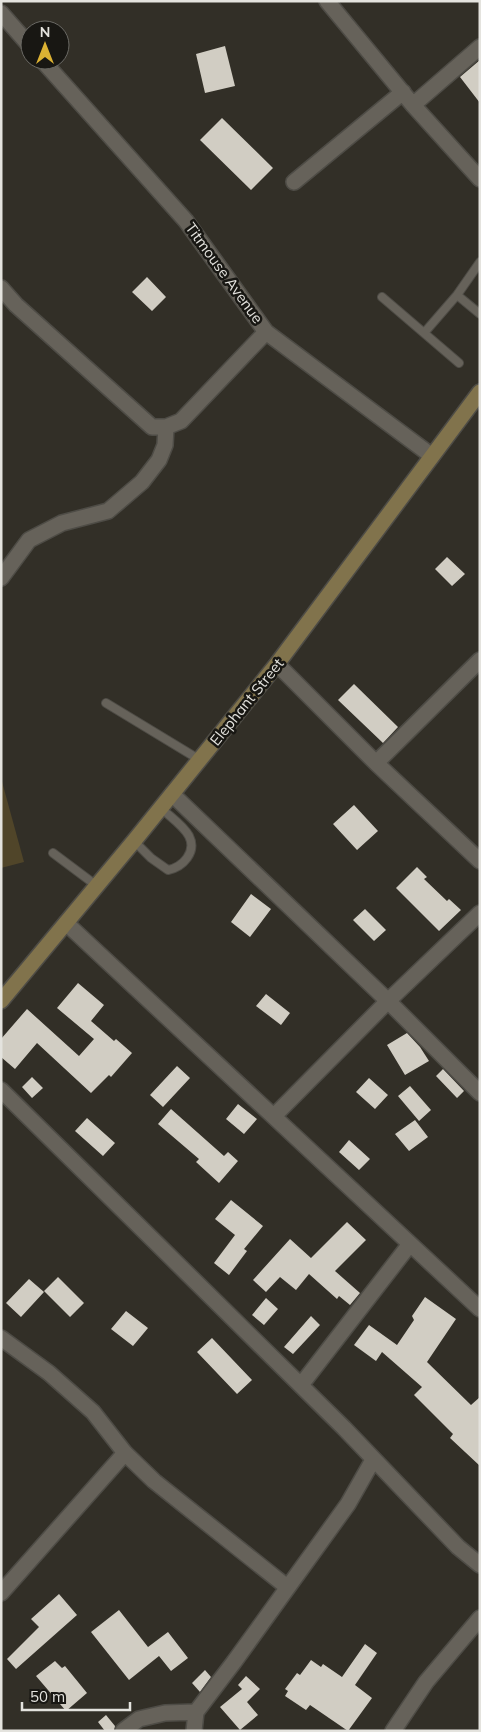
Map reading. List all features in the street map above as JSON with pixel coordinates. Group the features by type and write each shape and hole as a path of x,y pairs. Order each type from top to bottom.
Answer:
{"main road":[{"name":"Elephant Street","path":"1,1001 278,664 480,392"}],"street":[{"path":"328,1 413,105 480,180"},
{"path":"1,14 20,35"},
{"path":"413,105 480,48"},
{"name":"Titmouse Avenue","path":"51,70 186,221 266,332 432,456"},
{"path":"294,182 403,92"},
{"path":"1,288 16,304 152,427 166,427 180,420 266,332"},
{"path":"1,578 29,540 62,523 108,511 142,482 159,460 165,445 166,427"},
{"path":"376,763 480,660"},
{"path":"278,664 376,763 480,861"},
{"path":"172,794 388,1001 480,1093"},
{"path":"274,1116 388,1001 480,913"},
{"path":"66,923 410,1244 478,1302"},
{"path":"4,1096 301,1385 458,1547 480,1565"},
{"path":"301,1385 410,1244"},
{"path":"1,1338 49,1373 93,1412 125,1452 154,1481 288,1587"},
{"path":"1,1592 125,1452"},
{"path":"194,1731 196,1712 348,1504 373,1460"},
{"path":"393,1731 426,1682 480,1618"},
{"path":"123,1731 139,1719 165,1713 196,1712"}],"lane":[{"path":"424,333 457,295 480,262"},
{"path":"457,295 480,314"},
{"path":"382,297 459,363"},
{"path":"106,703 200,760"},
{"path":"134,841 168,870 177,868 189,857 191,843 188,834 161,808"},
{"path":"53,852 97,886"}],"shaded area":[{"path":"1,778 24,862 1,868"}],"building":[{"path":"225,46 235,86 205,93 196,54"},
{"path":"480,60 480,103 460,77"},
{"path":"222,118 273,168 251,190 200,140"},
{"path":"147,277 166,297 152,311 132,292"},
{"path":"447,557 465,574 452,586 435,569"},
{"path":"354,684 398,727 383,743 338,700"},
{"path":"354,805 378,831 357,850 333,824"},
{"path":"417,867 427,877 424,879 447,901 449,899 461,910 439,931 396,888"},
{"path":"251,894 271,909 250,937 231,922"},
{"path":"365,909 386,930 374,941 353,920"},
{"path":"78,983 104,1005 91,1021 114,1041 116,1039 132,1053 111,1077 109,1075 91,1093 37,1043 15,1069 1,1057 1,1039 27,1009 79,1056 94,1039 57,1008"},
{"path":"266,994 290,1013 281,1025 256,1006"},
{"path":"407,1033 420,1047 429,1061 405,1075 387,1045"},
{"path":"177,1066 190,1078 163,1107 150,1095"},
{"path":"443,1069 464,1091 457,1098 436,1076"},
{"path":"32,1077 43,1088 32,1098 22,1087"},
{"path":"369,1078 388,1095 375,1109 356,1092"},
{"path":"410,1086 431,1110 419,1121 398,1096"},
{"path":"238,1104 257,1119 244,1134 226,1119"},
{"path":"171,1109 224,1156 228,1152 238,1161 219,1183 196,1162 199,1159 158,1124"},
{"path":"87,1118 115,1143 103,1156 75,1131"},
{"path":"415,1120 428,1137 409,1151 395,1134"},
{"path":"349,1140 370,1159 359,1170 339,1152"},
{"path":"231,1200 263,1226 244,1249 247,1251 229,1275 214,1263 235,1235 215,1219"},
{"path":"347,1222 366,1240 335,1271 360,1293 350,1305 339,1296 337,1299 309,1274 296,1290 280,1277 266,1292 253,1280 290,1239 311,1258"},
{"path":"58,1277 84,1303 70,1317 44,1291"},
{"path":"29,1279 44,1292 21,1317 6,1303"},
{"path":"425,1297 456,1319 427,1362 471,1405 480,1397 480,1466 450,1438 453,1434 414,1395 422,1387 382,1352 376,1361 354,1345 369,1325 397,1345 414,1320 412,1316"},
{"path":"266,1298 278,1309 264,1325 252,1315"},
{"path":"126,1311 148,1328 133,1346 111,1329"},
{"path":"311,1316 320,1325 293,1354 284,1347"},
{"path":"212,1338 252,1380 237,1394 197,1352"},
{"path":"59,1594 77,1615 16,1669 7,1659 39,1627 31,1619"},
{"path":"119,1610 148,1647 168,1632 188,1658 171,1671 159,1656 129,1680 91,1632"},
{"path":"365,1644 377,1653 355,1685 372,1698 348,1731 310,1705 306,1710 285,1696 288,1691 285,1689 297,1673 300,1675 311,1660 321,1667 323,1664 342,1677"},
{"path":"55,1661 62,1668 65,1666 87,1693 66,1711 36,1676"},
{"path":"205,1670 211,1677 200,1692 192,1683"},
{"path":"246,1676 260,1689 247,1702 258,1715 240,1730 220,1707 242,1689 238,1685"},
{"path":"106,1715 115,1726 114,1731 105,1731 98,1722"}]}
